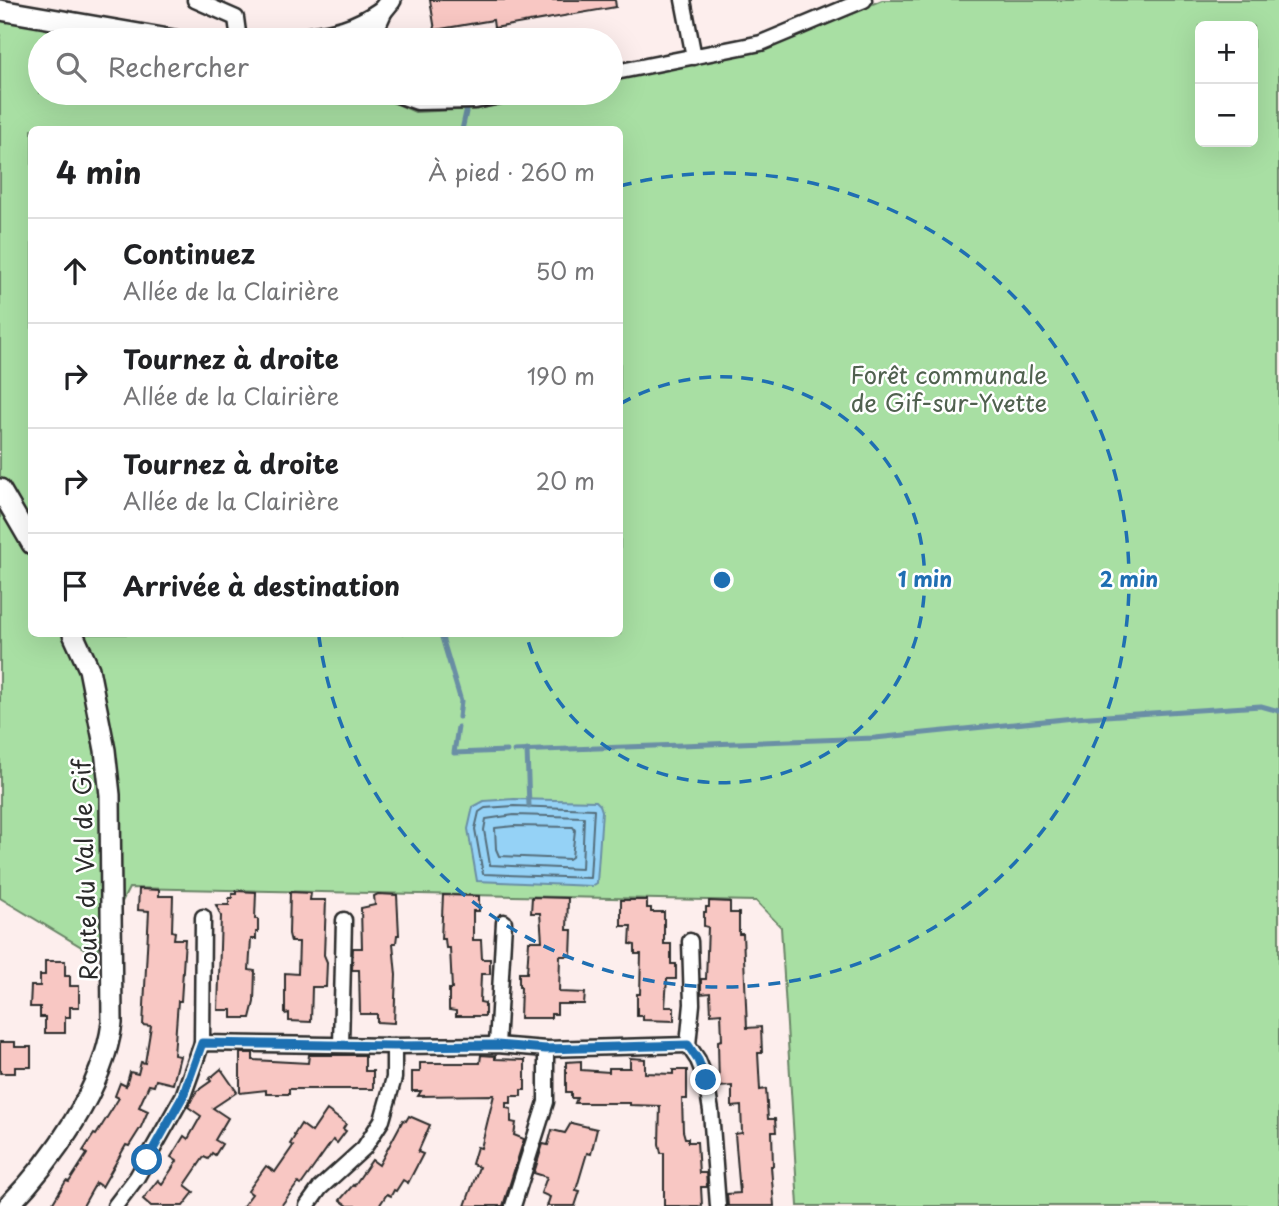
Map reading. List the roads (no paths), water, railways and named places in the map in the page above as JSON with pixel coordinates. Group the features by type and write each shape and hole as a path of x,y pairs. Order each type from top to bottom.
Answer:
{"street":[{"path":"195,0 236,18 237,28"},
{"path":"683,0 694,57"},
{"path":"623,71 761,43 864,0"},
{"path":"358,28 387,6"},
{"path":"375,28 387,6"},
{"path":"0,10 104,28"},
{"path":"0,489 28,537"},
{"name":"Route du Val de Gif","path":"8,1206 36,1172 43,1148 60,1118 83,1084 100,1065 112,1023 110,795 105,750 89,669 74,637"},
{"path":"115,1206 137,1177 183,1096 202,1043 203,917"},
{"path":"341,1045 344,920"},
{"path":"497,1045 504,922"},
{"path":"690,941 692,1004 688,1045 706,1080 712,1111 718,1206"},
{"path":"202,1043 497,1045 546,1049 688,1045"},
{"path":"307,1206 320,1188 364,1147 382,1119 394,1078 394,1046"},
{"path":"513,1206 546,1102 546,1049"}],"water":[{"path":"484,801 596,801 600,805 602,811 597,883 592,886 477,881 468,829 473,807"}],"waterway":[{"path":"463,126 466,112"},
{"path":"442,637 461,701 459,717"},
{"path":"514,751 875,738 1074,718 1261,706 1279,711"},
{"path":"458,727 454,753 507,751"},
{"path":"527,750 529,806"}],"park label":[{"name":"Forêt communale de Gif-sur-Yvette","path":"949,388"}]}
